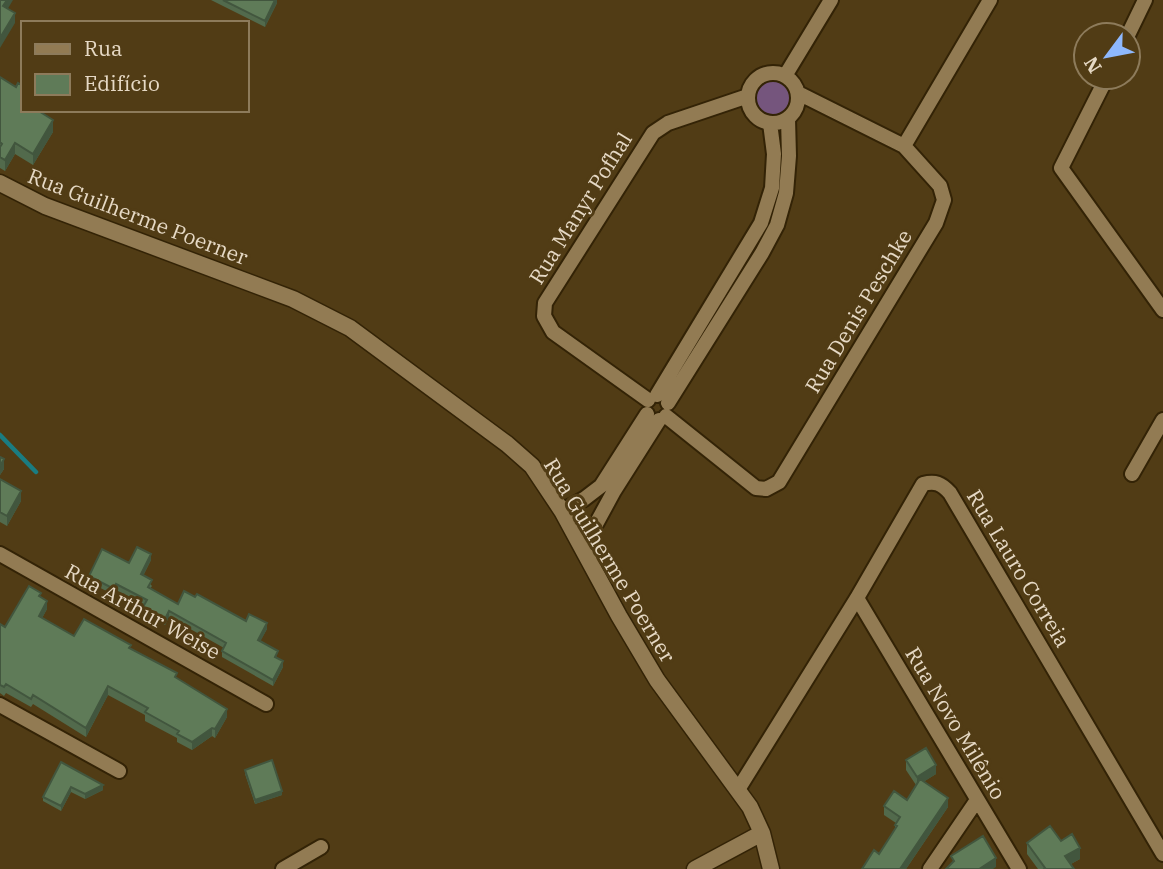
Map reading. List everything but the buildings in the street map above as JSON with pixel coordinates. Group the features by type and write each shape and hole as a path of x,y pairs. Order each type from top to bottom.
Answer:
{"street":[{"path":"785,76 831,0"},
{"path":"904,146 990,0"},
{"path":"1135,21 1145,0"},
{"path":"562,511 601,486 762,253 777,225 786,193 788,119 798,103 797,93 793,83 785,76 765,74 756,79 748,96 749,106 754,114 770,123 788,119"},
{"path":"1100,91 1061,168 1163,310"},
{"name":"Rua Denis Peschke","path":"657,408 756,488 766,489 779,482 936,223 944,200 940,186 904,146 797,93"},
{"name":"Rua Manyr Pofhal","path":"657,408 553,332 544,316 545,303 653,133 668,123 748,96"},
{"path":"583,548 657,408 761,223 772,188 774,155 770,123"},
{"name":"Rua Guilherme Poerner","path":"0,183 45,206 293,299 350,328 533,466 562,511 618,616 657,680 750,807 762,833 771,869"},
{"path":"1132,474 1163,420"},
{"name":"Rua Lauro Correia","path":"738,788 857,598 923,484 933,482 950,492 1163,854"},
{"name":"Rua Arthur Weise","path":"0,554 266,704"},
{"name":"Rua Novo Milênio","path":"857,598 1020,869"},
{"path":"0,705 118,771"},
{"path":"930,869 977,800"},
{"path":"695,869 762,833"},
{"path":"283,869 321,847"}],"shaded area":[{"path":"773,78 781,79 787,84 792,90 792,106 787,112 781,117 773,118 765,117 759,112 754,106 753,98 754,90 759,84 765,79"},
{"path":"777,136 784,137 781,187 771,225 670,391 665,389 761,234"}],"waterway":[{"path":"0,435 36,472"}]}
